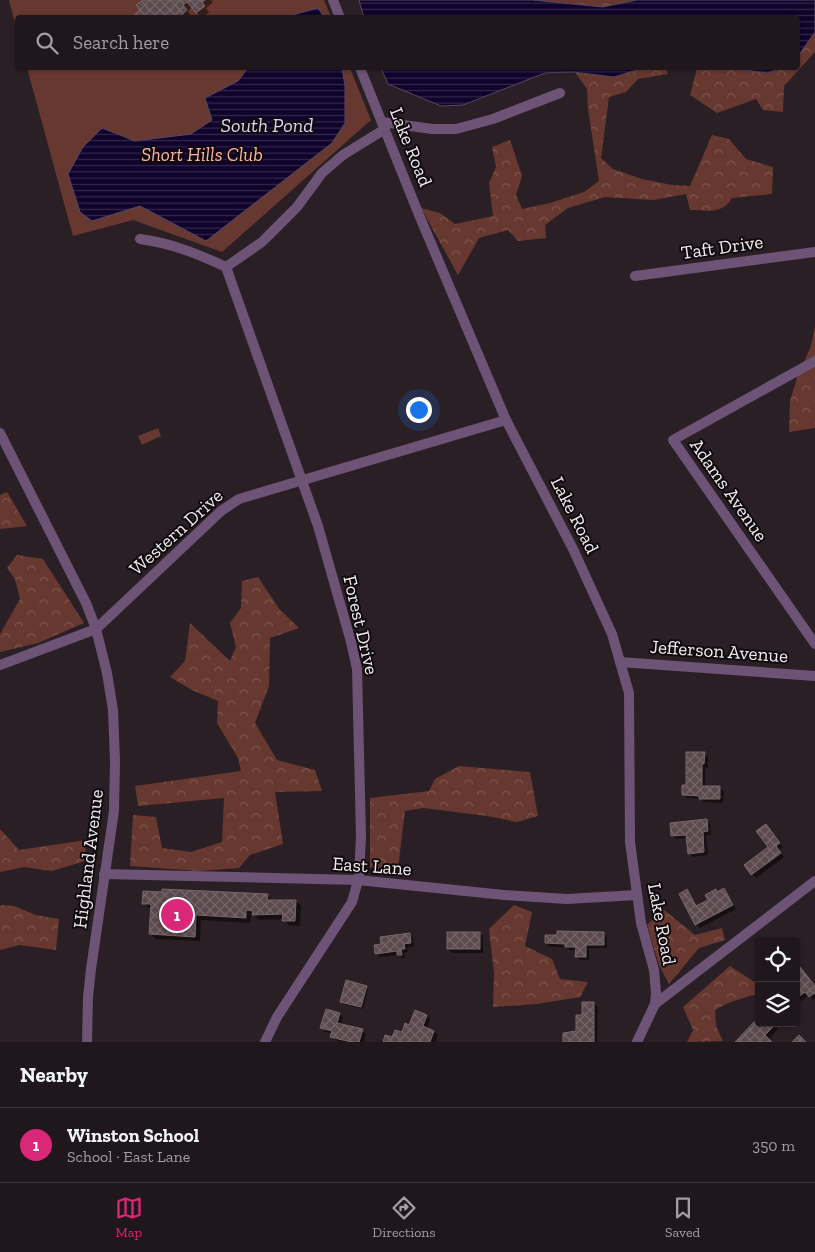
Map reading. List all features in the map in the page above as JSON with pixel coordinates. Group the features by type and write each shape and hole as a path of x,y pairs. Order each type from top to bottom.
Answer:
{"street":[{"path":"333,0 339,15"},
{"name":"Lake Road","path":"361,70 419,215 506,420 573,550 612,634 629,693 630,842 641,923 654,970 655,1004"},
{"path":"140,239 182,247 226,267 262,242 297,207 322,173 383,125 456,129 493,119 560,93"},
{"name":"Taft Drive","path":"634,276 815,252"},
{"name":"Forest Drive","path":"226,267 320,535 352,642 357,670 361,836 358,880 352,902 276,1018 265,1042"},
{"name":"Adams Avenue","path":"815,361 673,440 815,644"},
{"name":"Western Drive","path":"0,665 96,629 221,511 239,499 506,420"},
{"name":"Highland Avenue","path":"0,434 86,603 96,629 107,673 113,710 114,811 88,997 88,1042"},
{"name":"Jefferson Avenue","path":"620,662 815,676"},
{"name":"East Lane","path":"104,874 358,880 549,898 637,895"},
{"path":"637,1042 655,1004 815,881"}],"green space":[{"path":"9,0 324,0 330,15 15,15 15,23"},
{"path":"532,0 637,0 603,7"},
{"path":"815,32 815,52 800,68 800,53"},
{"name":"Short Hills Club","path":"28,70 351,70 371,120 222,252 133,220 73,236"},
{"path":"637,70 667,70 668,74 638,79 626,92 609,97 601,158 613,169 642,179 672,185 690,186 712,135 729,139 746,159 773,167 772,194 732,198 724,207 709,211 690,210 686,194 653,200 605,197 568,208 545,225 546,238 518,241 508,230 479,238 458,275 421,208 440,213 455,224 493,216 489,183 496,167 492,147 510,140 522,176 516,195 522,209 550,203 584,192 599,181 588,109 587,89 575,72 614,77"},
{"path":"696,70 745,70 768,73 775,70 799,70 784,86 783,112 763,110 756,99 717,113 690,95"},
{"path":"815,326 815,428 789,432 790,401 797,378 811,346"},
{"path":"158,428 161,436 142,445 138,436"},
{"path":"7,492 27,526 0,529 0,495"},
{"path":"17,555 43,559 84,623 38,643 0,652 0,634 20,599 15,579 7,568"},
{"path":"258,577 280,610 299,628 270,638 269,686 255,723 277,760 315,770 322,791 275,792 283,844 250,855 239,868 199,871 130,866 133,815 156,817 162,848 191,852 222,842 224,798 138,806 135,786 241,771 238,758 217,723 218,701 192,690 170,677 185,661 190,623 230,661 236,647 230,623 241,608 242,581"},
{"path":"459,766 530,772 538,816 517,822 487,816 423,808 405,811 397,876 370,867 370,798 429,791 435,779"},
{"path":"0,829 19,850 86,840 85,861 52,871 24,867 0,872"},
{"path":"0,905 14,906 36,915 59,919 56,950 19,945 0,950"},
{"path":"514,905 532,912 525,946 552,959 560,979 588,982 580,997 537,1004 493,1007 494,973 489,929"},
{"path":"663,909 695,935 722,928 725,940 699,948 669,984 659,965 647,925"},
{"path":"730,966 755,982 755,994 728,1003 715,1010 716,1026 723,1041 687,1042 693,1030 683,1007"}],"water":[{"path":"359,0 532,0 603,7 637,0 815,0 815,32 800,53 800,15 363,15"},
{"path":"318,8 323,15 292,15"},
{"name":"South Pond","path":"246,70 342,70 345,86 345,123 332,143 206,241 140,206 92,221 80,212 68,174 83,147 102,128 135,141 191,134 212,120 205,98 238,81"},
{"path":"382,70 637,70 614,77 573,72 545,73 463,105 441,106 388,84"},
{"path":"745,70 775,70 768,73"}],"building":[{"path":"143,0 205,0 202,2 205,6 196,13 187,2 183,5 187,10 181,15 134,15 140,10 136,5"},
{"path":"686,752 705,752 704,764 702,764 702,786 720,786 720,799 699,799 699,796 682,795 682,785 686,785"},
{"path":"707,819 708,831 703,832 704,852 688,854 686,835 671,836 670,823"},
{"path":"766,824 780,843 776,846 781,853 751,875 744,865 768,847 756,831"},
{"path":"724,888 733,905 695,925 679,894 687,889 696,906 708,900 705,895 716,889 717,892"},
{"path":"162,889 268,894 267,900 296,900 295,921 282,921 283,914 252,915 253,911 246,910 246,918 196,915 195,937 149,934 151,904 142,904 143,891 162,892"},
{"path":"557,931 604,932 604,945 586,945 586,957 575,957 576,947 565,947 565,944 545,943 545,935 557,935"},
{"path":"447,932 480,932 480,949 447,949"},
{"path":"410,933 411,943 404,944 405,949 401,949 402,955 397,955 397,951 375,954 374,945 381,944 380,937"},
{"path":"800,967 815,986 815,993 809,997 805,992 800,996"},
{"path":"346,980 367,986 361,1007 340,1002"},
{"path":"582,1002 594,1002 594,1042 563,1042 563,1033 576,1031 576,1015 582,1015"},
{"path":"326,1009 340,1013 337,1023 363,1029 359,1042 330,1037 332,1031 320,1028"},
{"path":"415,1010 427,1015 423,1026 434,1031 430,1042 383,1042 385,1035 392,1037 395,1030 402,1032 405,1023 409,1025"},
{"path":"755,1021 755,1027 773,1027 765,1035 772,1042 735,1042"},
{"path":"799,1035 806,1042 792,1042"}],"place":[{"name":"Winston School","path":"177,915"}]}
